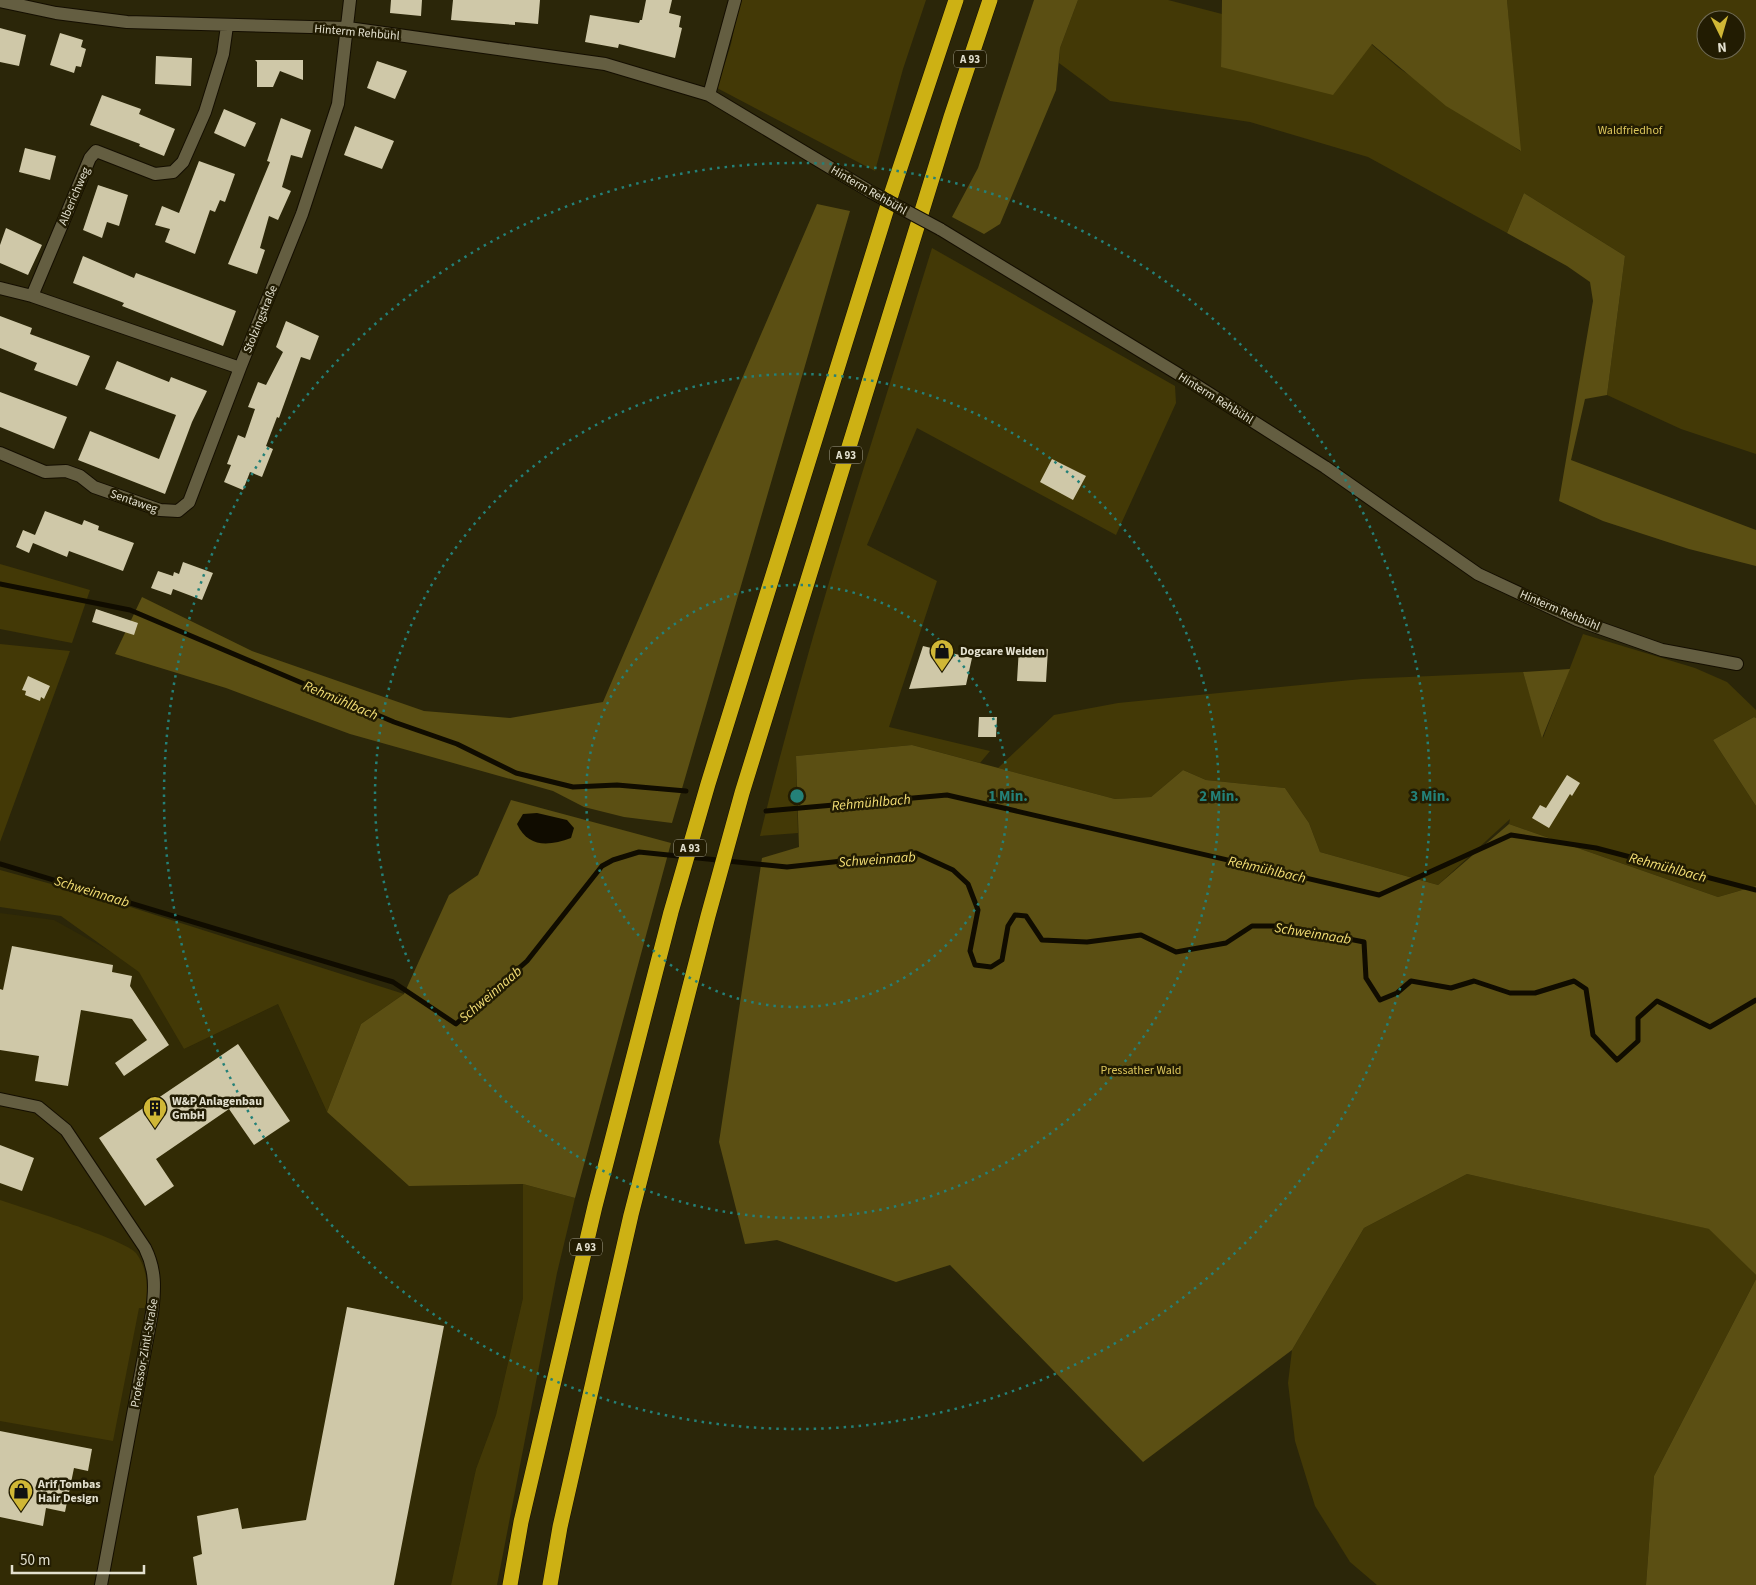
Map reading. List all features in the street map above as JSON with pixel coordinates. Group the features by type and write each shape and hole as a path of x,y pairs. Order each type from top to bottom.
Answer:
{"highway":[{"name":"A 93","path":"510,1585 521,1522 596,1206 671,912 708,784 889,201 956,0"},
{"name":"A 93","path":"550,1585 560,1526 631,1215 708,916 742,793 948,127 990,0"}],"street":[{"name":"Stolzingstraße","path":"0,288 32,296 240,368 302,214 338,104 350,0"},
{"path":"709,95 734,0"},
{"name":"Hinterm Rehbühl","path":"0,1 56,13 126,22 348,28 605,64 709,95 871,192 940,229 1188,380 1325,467 1478,574 1577,620 1652,647 1737,664"},
{"name":"Alberichweg","path":"32,296 90,158 96,151 155,174 173,172 184,162 205,112 223,54 227,26"},
{"name":"Sentaweg","path":"0,453 45,472 66,471 80,476 94,487 160,510 178,512 189,502 240,368"},
{"name":"Professor-Zintl-Straße","path":"0,1098 38,1107 66,1130 145,1248 153,1266 155,1286 152,1313 102,1585"}],"shaded area":[{"path":"537,813 567,820 574,828 571,838 555,843 540,843 527,837 517,824 523,814"},
{"path":"0,913 54,920 142,969 184,1049 278,1004 327,1112 409,1186 523,1184 523,1298 496,1415 476,1469 451,1585 0,1585"}],"green space":[{"path":"740,0 926,0 903,69 875,171 717,88 731,44"},
{"path":"1034,0 1078,0 1060,48 1056,90 1000,224 984,234 952,217 978,168"},
{"name":"Waldfriedhof","path":"1078,0 1168,0 1222,14 1221,67 1371,44 1399,68 1520,151 1507,0 1756,0 1756,454 1681,429 1607,395 1625,256 1524,193 1507,233 1368,157 1250,122 1110,101 1059,63 1060,48"},
{"path":"1222,0 1507,0 1521,151 1446,106 1372,44 1333,95 1221,67"},
{"path":"1524,193 1625,256 1607,395 1585,399 1571,460 1756,530 1756,566 1689,549 1603,521 1559,501 1593,301 1590,282 1567,266 1507,233"},
{"path":"817,204 850,211 672,823 624,817 584,807 553,791 350,734 226,688 115,654 142,597 252,651 424,711 510,718 603,702"},
{"path":"932,248 1175,386 1176,403 1116,535 917,428 867,545 937,581 889,727 990,751 980,763 912,745 796,756 798,833 760,836 820,614"},
{"path":"0,564 90,590 72,643 0,629"},
{"path":"1583,634 1695,668 1727,682 1756,710 1756,718 1754,717 1713,740 1756,806 1756,886 1718,897 1509,824 1510,819 1438,885 1320,852 1309,823 1285,788 1206,780 1183,770 1151,797 1115,799 998,768 1054,715 1118,703 1362,679 1523,672 1543,738"},
{"path":"0,644 70,651 0,842"},
{"path":"1570,669 1542,738 1523,672"},
{"path":"1754,717 1756,718 1756,806 1713,740"},
{"name":"Pressather Wald","path":"912,745 1115,799 1151,797 1183,770 1206,780 1285,788 1309,823 1320,852 1438,885 1509,824 1718,897 1756,886 1756,1275 1709,1229 1467,1174 1364,1228 1292,1350 1143,1462 950,1265 896,1282 777,1240 745,1244 719,1142 762,858 799,847 796,756"},
{"path":"511,800 671,843 575,1198 523,1184 409,1186 327,1112 361,1024 404,994 449,895 478,875"},
{"path":"0,870 99,897 404,994 361,1024 327,1112 278,1004 184,1049 139,972 61,916 0,907"},
{"path":"1467,1174 1710,1229 1756,1275 1756,1279 1654,1476 1646,1585 1377,1585 1350,1562 1315,1506 1295,1441 1288,1383 1292,1350 1364,1228"},
{"path":"523,1184 575,1198 557,1273 497,1585 451,1585 476,1469 496,1415 523,1298"},
{"path":"0,1200 114,1240 128,1247 140,1259 146,1279 146,1308 139,1308 113,1441 0,1421"},
{"path":"1756,1279 1756,1585 1646,1585 1654,1476"}],"building":[{"path":"391,0 422,0 421,16 390,13"},
{"path":"453,0 540,0 538,24 515,22 515,25 451,20"},
{"path":"646,0 672,0 669,13 681,16 679,27 682,28 675,58 619,44 618,48 585,42 590,15 639,23 642,20"},
{"path":"0,28 26,35 19,66 0,62"},
{"path":"60,33 83,40 81,47 86,49 81,67 76,66 74,73 50,65"},
{"path":"156,56 192,58 191,86 155,84"},
{"path":"255,60 303,60 303,80 280,71 273,87 257,87 257,62"},
{"path":"377,61 407,71 395,99 367,88"},
{"path":"102,95 141,109 139,114 175,129 164,156 139,146 140,144 90,125"},
{"path":"224,109 256,123 245,147 214,133"},
{"path":"281,118 311,130 302,158 291,155 282,187 291,191 278,220 269,216 260,248 265,250 257,274 228,264 270,162 267,161"},
{"path":"355,126 394,141 382,169 344,155"},
{"path":"25,148 56,156 50,180 19,172"},
{"path":"199,161 235,174 225,202 220,200 215,212 210,210 195,254 165,242 170,229 155,225 162,206 179,213"},
{"path":"98,185 128,195 119,226 107,222 102,238 83,230"},
{"path":"6,228 42,245 28,275 0,263 0,245"},
{"path":"83,256 134,278 136,273 236,311 223,346 122,306 124,303 73,283"},
{"path":"0,316 32,328 30,334 90,356 77,386 34,370 37,363 0,348"},
{"path":"286,321 319,336 310,360 301,357 279,418 277,417 266,446 273,449 262,477 250,472 243,490 224,482 231,465 227,464 238,435 245,438 255,409 248,407 258,382 266,385 283,352 276,347"},
{"path":"117,361 169,382 171,377 207,391 192,422 165,494 78,460 90,431 159,459 176,415 105,389"},
{"path":"0,392 67,417 54,449 0,427"},
{"path":"1052,459 1086,476 1073,500 1040,482"},
{"path":"45,511 82,525 84,520 99,526 98,530 134,543 123,571 69,551 67,557 33,543 29,553 16,547 23,530 35,535"},
{"path":"183,562 213,573 202,600 173,589 171,595 151,588 158,571 173,576 174,572 179,574"},
{"path":"96,609 138,623 134,635 92,622"},
{"name":"Dogcare Weiden","path":"923,646 972,658 966,685 909,689"},
{"path":"1019,647 1048,649 1046,682 1017,681"},
{"path":"28,676 50,686 44,699 41,697 40,701 25,695 26,691 22,690"},
{"path":"979,717 997,717 996,737 978,737"},
{"path":"1567,775 1580,783 1572,796 1570,794 1549,828 1532,818 1540,805 1546,808"},
{"path":"12,946 113,965 112,972 132,976 130,986 169,1045 124,1076 115,1063 147,1040 132,1019 81,1010 68,1086 35,1081 39,1056 0,1050 0,989 3,990"},
{"name":"W&P Anlagenbau GmbH","path":"238,1044 290,1121 254,1145 229,1109 156,1159 174,1186 145,1206 99,1138"},
{"path":"0,1145 34,1158 22,1191 0,1183"},
{"path":"347,1307 444,1326 394,1585 197,1585 193,1557 202,1554 197,1516 238,1508 242,1529 306,1520"},
{"path":"0,1431 92,1449 88,1471 74,1468 65,1512 46,1508 43,1526 0,1517"}],"waterway":[{"name":"Rehmühlbach","path":"0,584 130,610 394,722 457,744 516,773 573,787 617,785 686,791"},
{"name":"Rehmühlbach","path":"766,811 947,795 1379,895 1511,835 1596,848 1756,890"},
{"name":"Schweinnaab","path":"0,864 393,982 456,1024 527,961 602,866 613,860 639,852 787,867 916,853 953,870 968,884 978,910 970,951 975,965 991,967 1002,960 1008,926 1015,915 1026,916 1042,940 1087,942 1141,935 1176,952 1226,943 1252,926 1283,926 1364,942 1366,978 1380,1000 1397,993 1411,981 1451,988 1474,981 1510,993 1535,993 1574,981 1586,989 1593,1035 1617,1060 1638,1041 1638,1018 1657,1001 1710,1027 1756,1000"}],"place":[{"name":"Dogcare Weiden","path":"942,672"},
{"name":"W&P Anlagenbau GmbH","path":"155,1129"},
{"name":"Arif Tombas Hair Design","path":"21,1512"}]}
